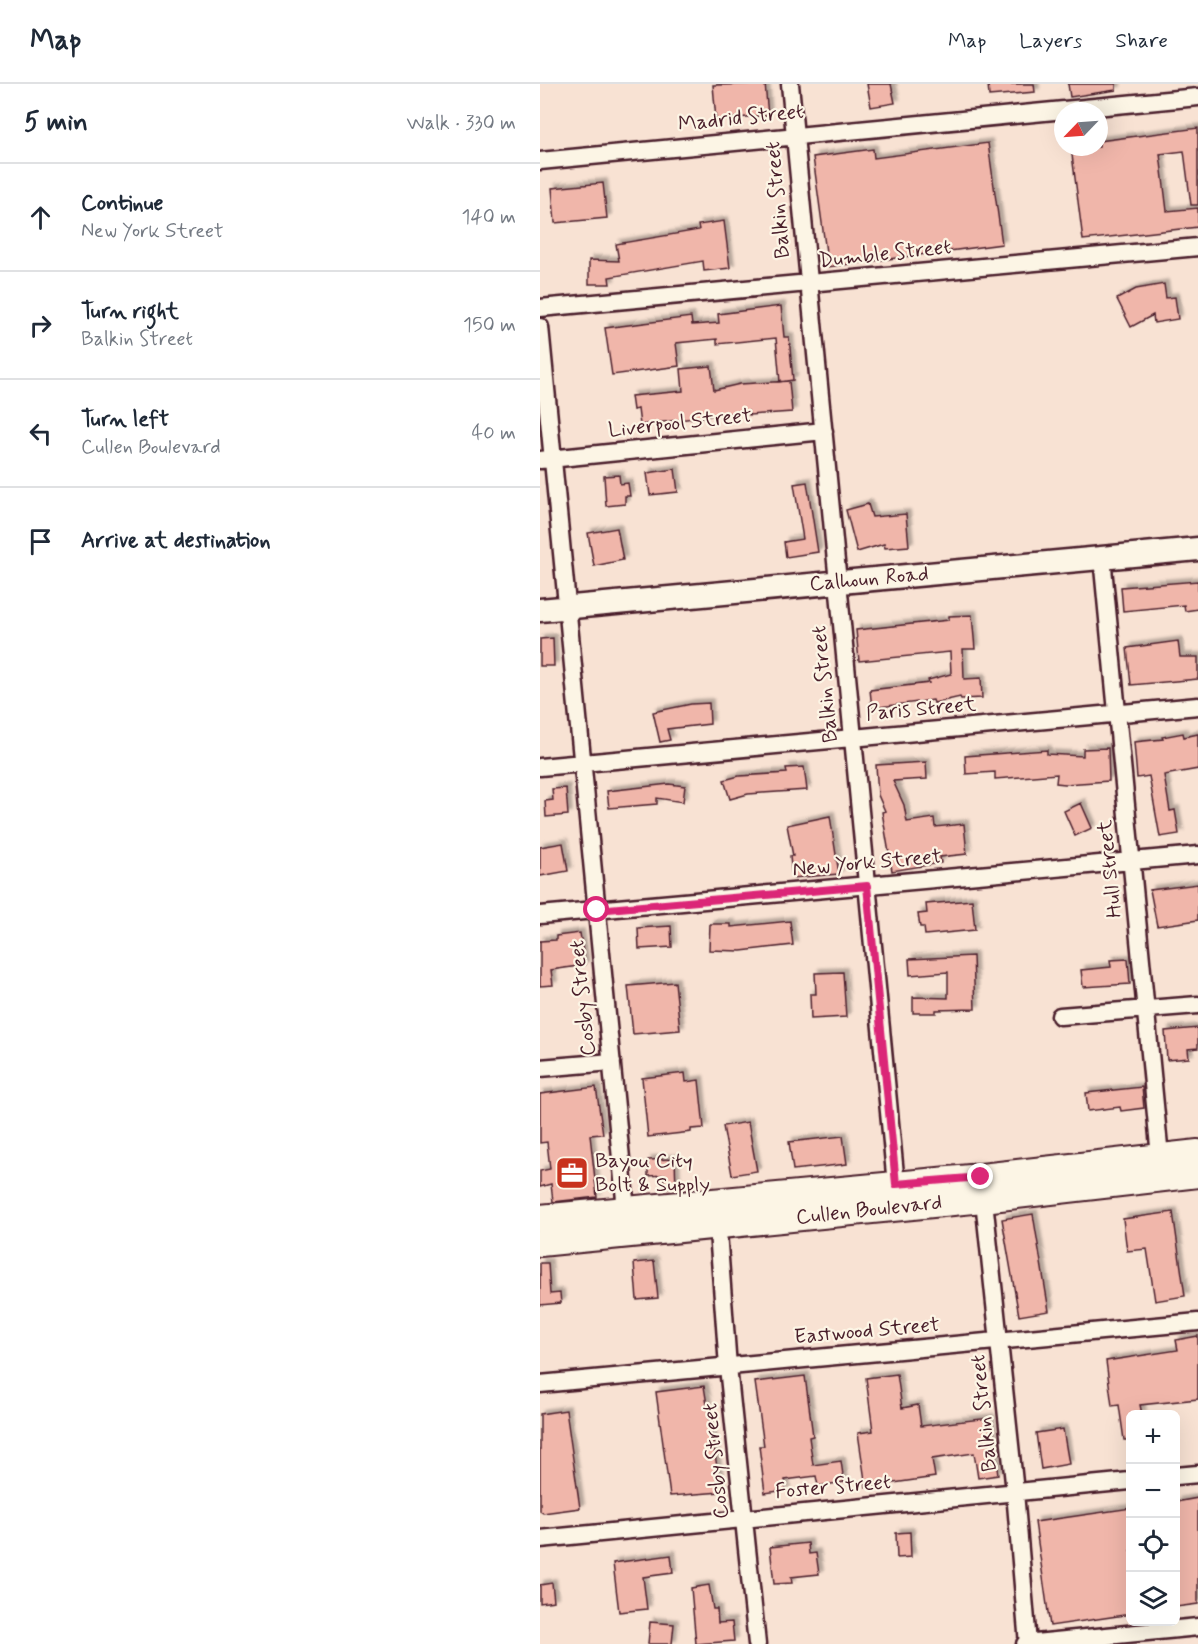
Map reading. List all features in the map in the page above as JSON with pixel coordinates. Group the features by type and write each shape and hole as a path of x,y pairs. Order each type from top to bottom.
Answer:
{"main road":[{"name":"Cullen Boulevard","path":"540,1243 628,1223 982,1188 1161,1166 1198,1153"},
{"name":"Cullen Boulevard","path":"1161,1166 1198,1174"},
{"name":"Cullen Boulevard","path":"540,1218 628,1223"}],"street":[{"name":"Balkin Street","path":"790,84 897,1196"},
{"name":"Madrid Street","path":"540,161 1198,97"},
{"name":"Dumble Street","path":"540,308 1198,247"},
{"name":"Cosby Street","path":"540,327 546,459 567,608 628,1223"},
{"name":"Liverpool Street","path":"546,459 824,431"},
{"name":"Calhoun Road","path":"540,610 1198,549"},
{"name":"Hull Street","path":"1102,557 1161,1166"},
{"name":"Paris Street","path":"540,767 1198,706"},
{"name":"New York Street","path":"540,915 1198,855"},
{"path":"1060,1016 1198,1005"},
{"path":"540,1068 612,1062"},
{"name":"Balkin Street","path":"982,1188 1015,1492 1027,1644"},
{"name":"Cosby Street","path":"716,1214 728,1367 757,1644"},
{"name":"Eastwood Street","path":"540,1384 1198,1322"},
{"path":"1180,1476 1198,1474"},
{"name":"Foster Street","path":"540,1539 1126,1481"},
{"path":"1027,1644 1198,1627"}],"building":[{"path":"765,84 768,115 716,120 713,85"},
{"path":"867,84 891,84 895,103 871,107"},
{"path":"988,84 1034,84 1035,92 989,96"},
{"path":"1068,84 1116,84 1116,90 1070,97"},
{"path":"1198,128 1198,205 1191,205 1184,151 1160,154 1167,211 1198,208 1198,227 1083,240 1072,156 1108,156 1108,140"},
{"path":"988,143 1002,244 828,267 813,157 873,149 874,158"},
{"path":"603,183 607,218 555,223 552,188"},
{"path":"724,221 730,268 704,271 703,261 609,277 610,284 589,284 589,260 619,261 616,244 699,230 698,225"},
{"path":"1164,284 1166,298 1175,297 1178,319 1154,323 1153,315 1131,327 1117,299 1136,289"},
{"path":"781,306 784,337 789,337 793,380 780,382 776,338 717,344 717,339 676,343 679,366 612,375 605,328 691,317 692,325 719,323 718,314"},
{"path":"711,366 714,390 740,384 789,381 792,412 749,415 748,411 640,425 638,409 633,410 631,396 683,391 681,369"},
{"path":"675,469 678,492 650,495 647,473"},
{"path":"619,475 620,484 628,483 630,496 625,496 625,504 606,506 604,476"},
{"path":"807,482 818,552 786,557 784,542 803,539 794,484"},
{"path":"868,504 872,517 906,514 909,546 885,548 884,544 857,552 846,510"},
{"path":"617,528 623,560 594,566 588,533"},
{"path":"1198,581 1198,609 1185,611 1184,605 1123,611 1121,587"},
{"path":"972,615 975,649 963,649 964,679 981,678 982,698 961,699 960,697 934,703 933,700 872,708 870,690 929,683 928,680 951,674 950,652 859,661 856,630 949,620 949,616"},
{"path":"553,638 554,666 540,666 540,639"},
{"path":"1178,641 1180,657 1198,657 1198,679 1131,685 1127,648"},
{"path":"709,703 710,724 667,729 670,740 660,742 653,712 691,704"},
{"path":"1183,733 1184,737 1198,734 1198,769 1164,775 1170,811 1175,810 1179,834 1160,837 1149,776 1137,778 1134,742 1163,739 1162,737"},
{"path":"1108,748 1109,781 1065,784 1056,783 1057,774 995,779 995,772 966,774 965,756 1047,750 1047,754 1083,756 1083,749"},
{"path":"926,762 927,779 893,781 904,805 907,822 934,818 935,827 964,824 967,854 940,857 941,863 892,871 882,812 885,811 878,795 876,765"},
{"path":"804,767 807,790 748,794 730,799 724,780 739,776 787,773 786,768"},
{"path":"669,784 685,786 683,802 657,798 657,804 609,808 607,791"},
{"path":"566,788 568,815 546,817 545,801 553,800 552,789"},
{"path":"1081,803 1092,828 1075,836 1064,811"},
{"path":"830,816 839,874 792,878 790,856 793,856 787,825"},
{"path":"563,843 568,871 540,876 540,847"},
{"path":"1198,884 1198,920 1157,926 1150,890"},
{"path":"972,900 975,930 925,935 924,927 920,927 918,914 927,913 926,904"},
{"path":"790,921 793,945 741,951 709,950 710,924 731,924 731,927"},
{"path":"671,926 672,947 639,949 638,928"},
{"path":"580,933 585,965 551,970 553,985 540,986 540,941 556,940 556,936"},
{"path":"973,956 975,1009 913,1013 913,997 948,998 948,972 910,975 909,959"},
{"path":"1128,959 1130,984 1083,987 1081,970 1111,967 1110,960"},
{"path":"843,972 846,1017 811,1019 810,994 816,994 815,973"},
{"path":"675,982 680,1030 633,1034 628,986"},
{"path":"1198,1028 1198,1048 1188,1049 1189,1058 1167,1060 1165,1031"},
{"path":"685,1073 686,1082 699,1080 704,1128 691,1129 691,1132 648,1137 642,1078"},
{"path":"596,1087 603,1134 590,1135 597,1197 553,1202 551,1184 540,1187 540,1171 550,1169 547,1142 540,1143 540,1094"},
{"path":"1142,1087 1144,1108 1121,1111 1120,1107 1088,1111 1086,1093"},
{"path":"748,1122 757,1171 732,1175 723,1126"},
{"path":"843,1136 847,1164 793,1170 789,1142"},
{"path":"675,1159 676,1188 664,1189 664,1175 648,1176 648,1160"},
{"path":"1173,1212 1185,1296 1155,1301 1147,1249 1127,1251 1123,1219"},
{"path":"1033,1214 1049,1311 1019,1316 1002,1219"},
{"path":"654,1261 658,1298 637,1300 634,1263"},
{"path":"540,1263 548,1263 550,1294 560,1293 561,1303 540,1305"},
{"path":"1198,1336 1198,1399 1140,1405 1141,1410 1126,1410 1126,1440 1124,1440 1119,1405 1112,1406 1106,1361 1178,1350 1176,1340"},
{"path":"897,1374 902,1408 918,1405 921,1426 990,1418 998,1475 978,1478 974,1453 932,1459 935,1477 866,1487 858,1433 873,1431 866,1378"},
{"path":"805,1376 813,1436 809,1437 813,1465 841,1461 844,1482 818,1486 816,1476 785,1480 786,1490 765,1493 759,1446 764,1446 755,1382"},
{"path":"704,1386 721,1492 670,1496 656,1392"},
{"path":"566,1410 580,1508 543,1513 540,1511 540,1414"},
{"path":"1063,1429 1069,1464 1041,1469 1036,1433"},
{"path":"1198,1498 1198,1604 1180,1606 1180,1518 1180,1501"},
{"path":"1126,1509 1126,1615 1050,1626 1035,1522"},
{"path":"910,1532 911,1557 897,1558 896,1533"},
{"path":"808,1543 809,1554 816,1553 819,1574 791,1577 792,1583 774,1584 770,1547"},
{"path":"671,1555 673,1573 643,1577 647,1609 619,1612 613,1563"},
{"path":"552,1583 554,1601 540,1603 540,1585"},
{"path":"709,1585 713,1609 717,1609 718,1623 732,1622 734,1641 696,1644 691,1588"},
{"path":"650,1622 674,1624 672,1644 648,1644"}],"place":[{"name":"Bayou City Bolt & Supply","path":"572,1173"}],"route":[{"path":"597,910 867,886 879,1030 896,1184 981,1177"}]}
